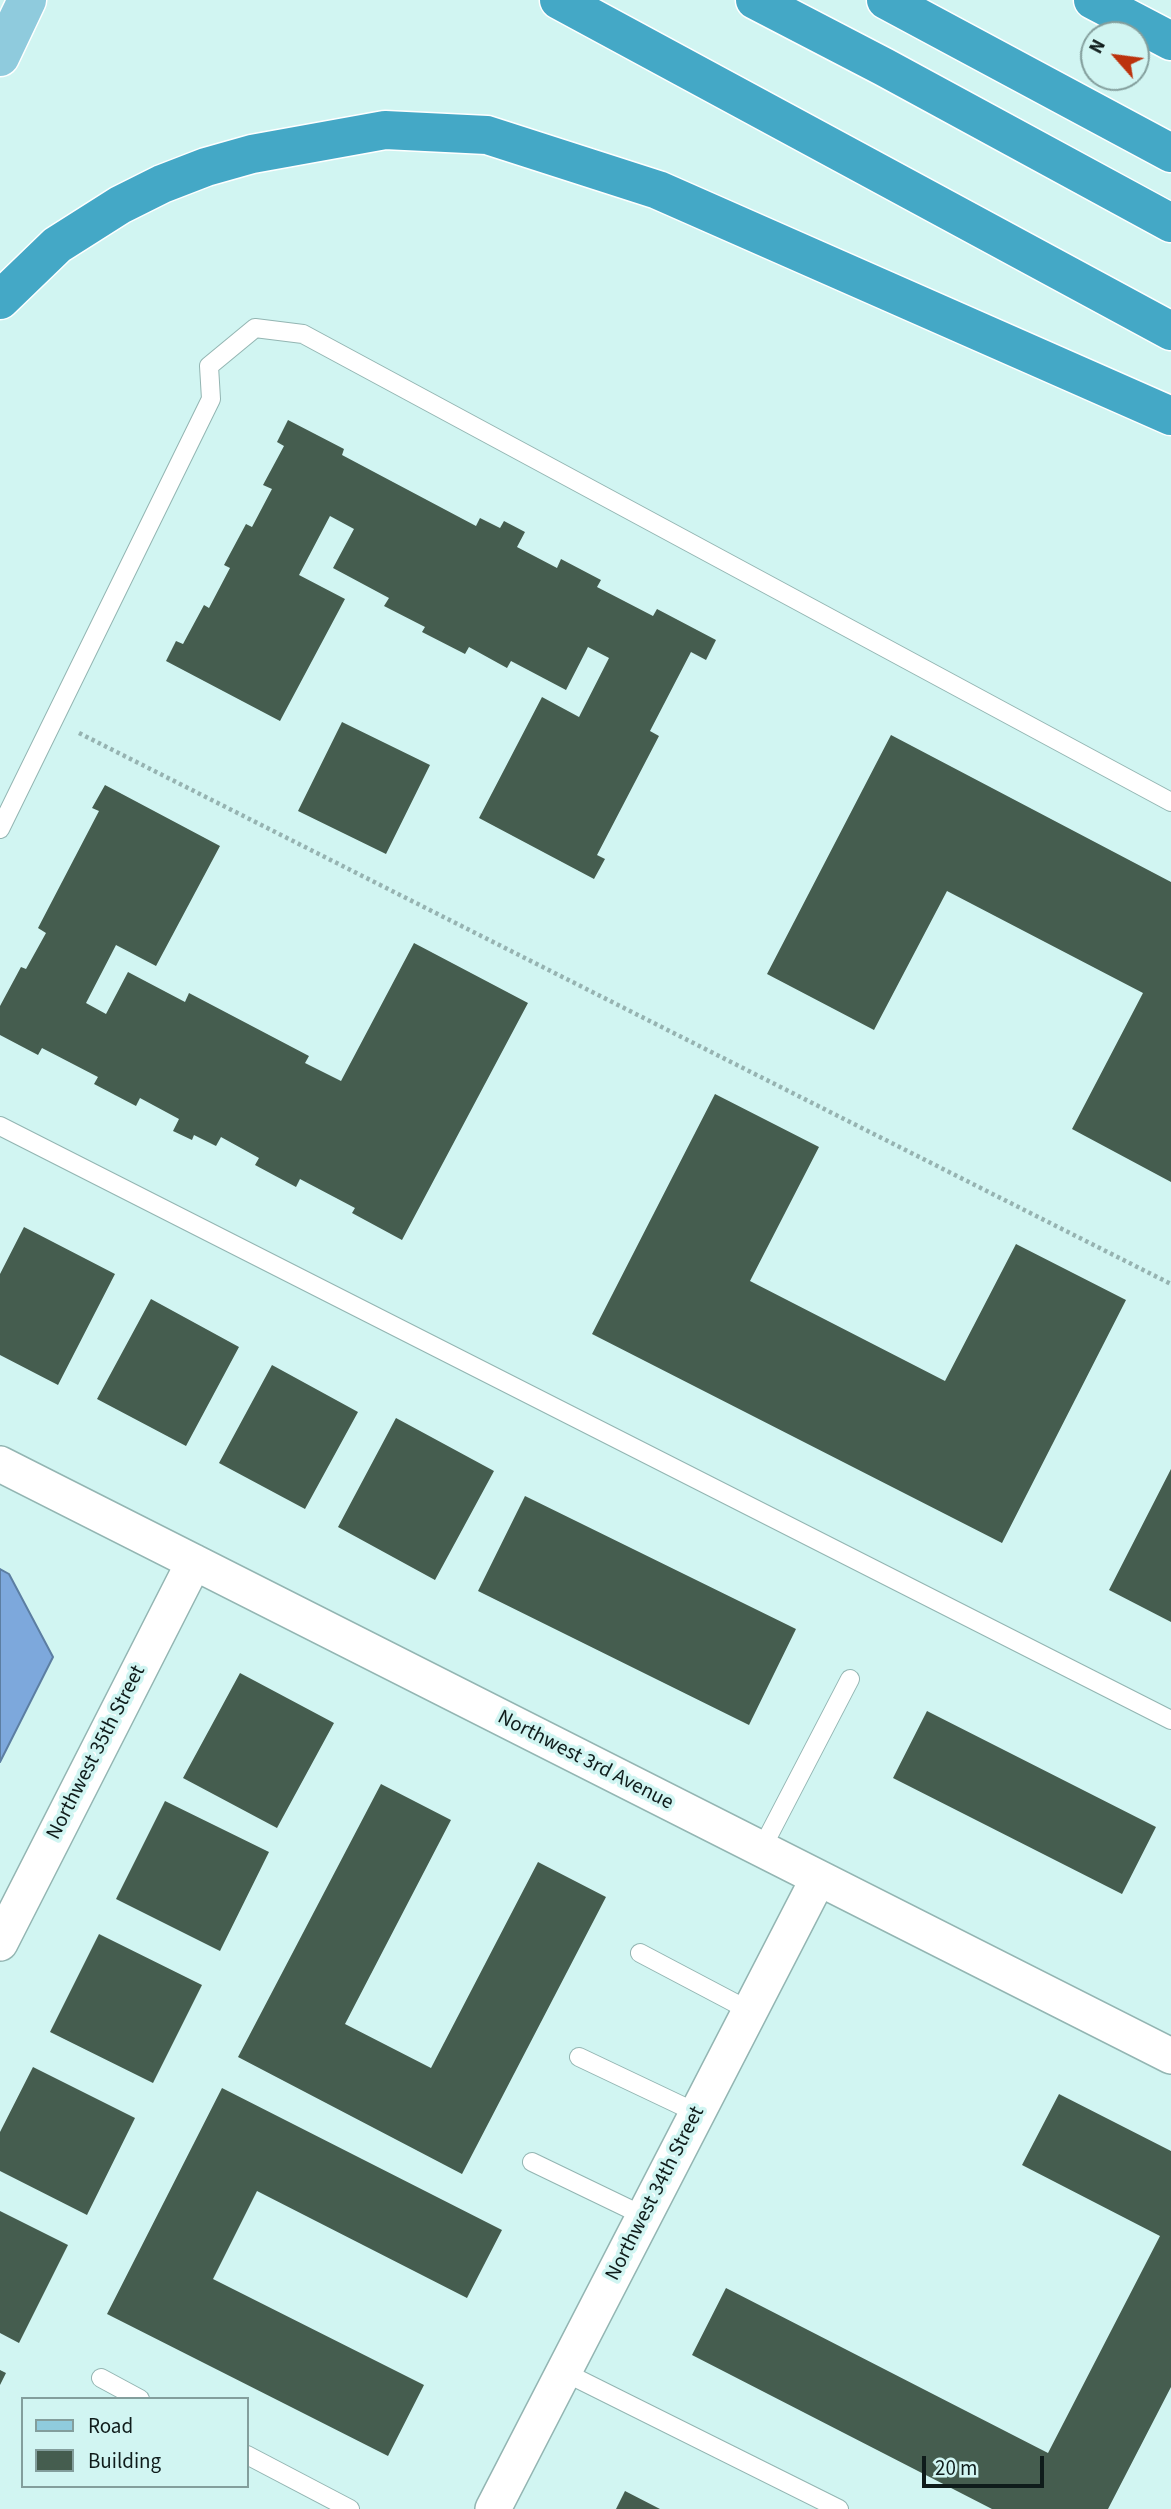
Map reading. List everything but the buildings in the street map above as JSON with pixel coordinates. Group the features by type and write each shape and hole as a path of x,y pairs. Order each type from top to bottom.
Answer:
{"highway":[{"path":"559,0 1171,331"},
{"path":"755,0 1171,223"},
{"path":"886,0 1171,153"},
{"path":"1093,0 1171,41"},
{"path":"0,300 57,245 120,205 162,184 206,167 253,154 385,130 487,135 657,190 1171,416"}],"main road":[{"path":"0,57 27,0"}],"street":[{"name":"Northwest 3rd Avenue","path":"0,1464 1171,2056"},
{"name":"Northwest 35th Street","path":"0,1943 194,1562"},
{"name":"Northwest 34th Street","path":"493,2509 818,1879"}],"lane":[{"path":"0,829 211,399 209,366 255,328 303,334 1171,802"},
{"path":"0,1126 1171,1720"},
{"path":"761,1850 850,1679"},
{"path":"640,1953 750,2011"},
{"path":"579,2057 697,2113"},
{"path":"532,2162 644,2217"},
{"path":"564,2372 839,2509"},
{"path":"101,2378 136,2397"},
{"path":"248,2456 350,2509"}],"path":[{"path":"53,721 1171,1284"}],"water":[{"path":"0,1569 9,1574 53,1657 0,1762"}]}
